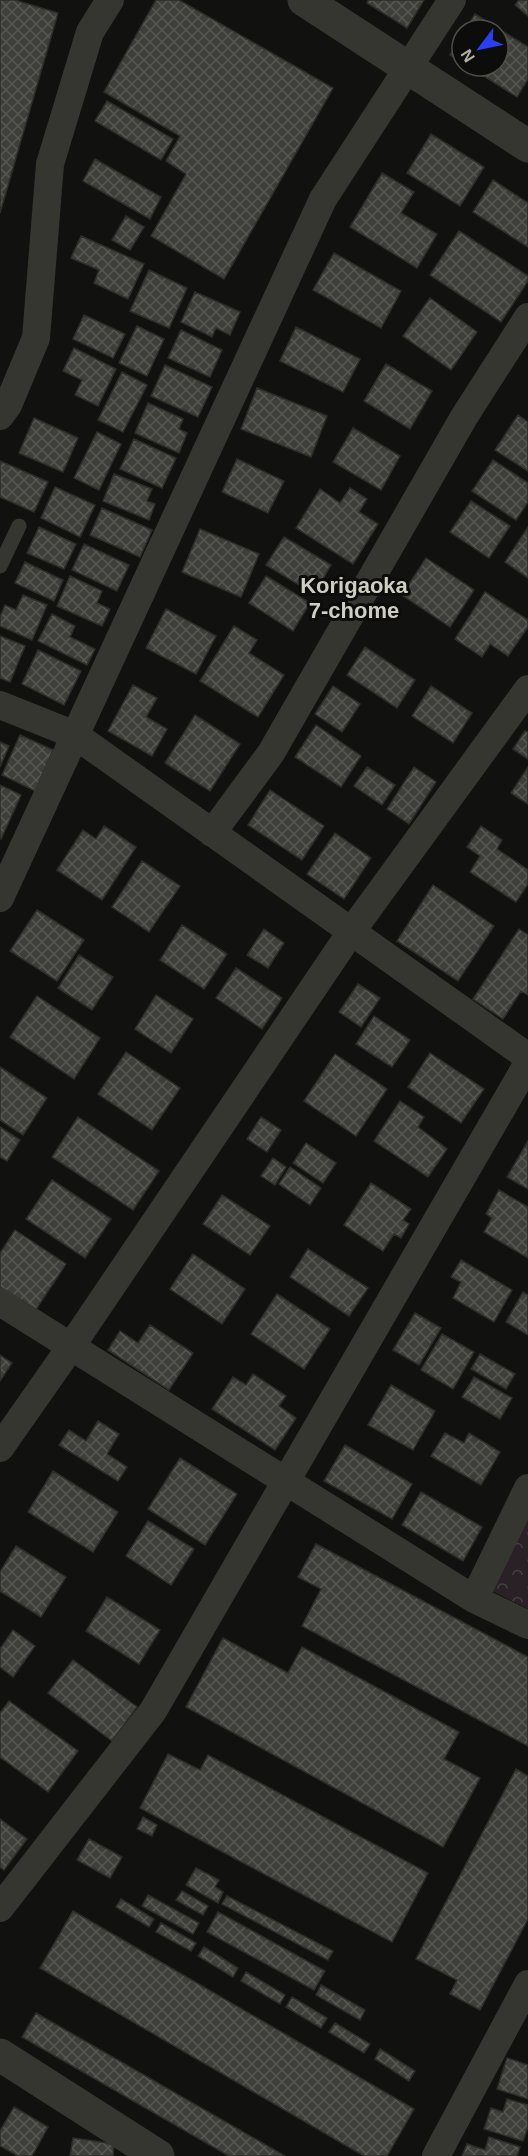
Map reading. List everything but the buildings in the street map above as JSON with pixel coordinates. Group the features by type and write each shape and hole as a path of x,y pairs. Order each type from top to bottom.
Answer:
{"street":[{"path":"0,416 8,405 36,338 50,164 90,32 110,0"},
{"path":"304,0 528,147"},
{"path":"0,898 323,199 452,0"},
{"path":"212,833 272,753 464,417 528,316"},
{"path":"0,1448 351,932 528,689"},
{"path":"0,705 75,735 528,1057"},
{"path":"0,1908 153,1711 528,1063"},
{"path":"0,1302 70,1348 474,1599 528,1625"},
{"path":"474,1599 528,1488"},
{"path":"436,2156 516,2033 528,1984"},
{"path":"0,2055 158,2156"}],"lane":[{"path":"0,566 19,526"}],"green space":[{"path":"528,1512 528,1609 490,1590"}],"district":[{"name":"Korigaoka 7-chome","path":"354,598"}]}
